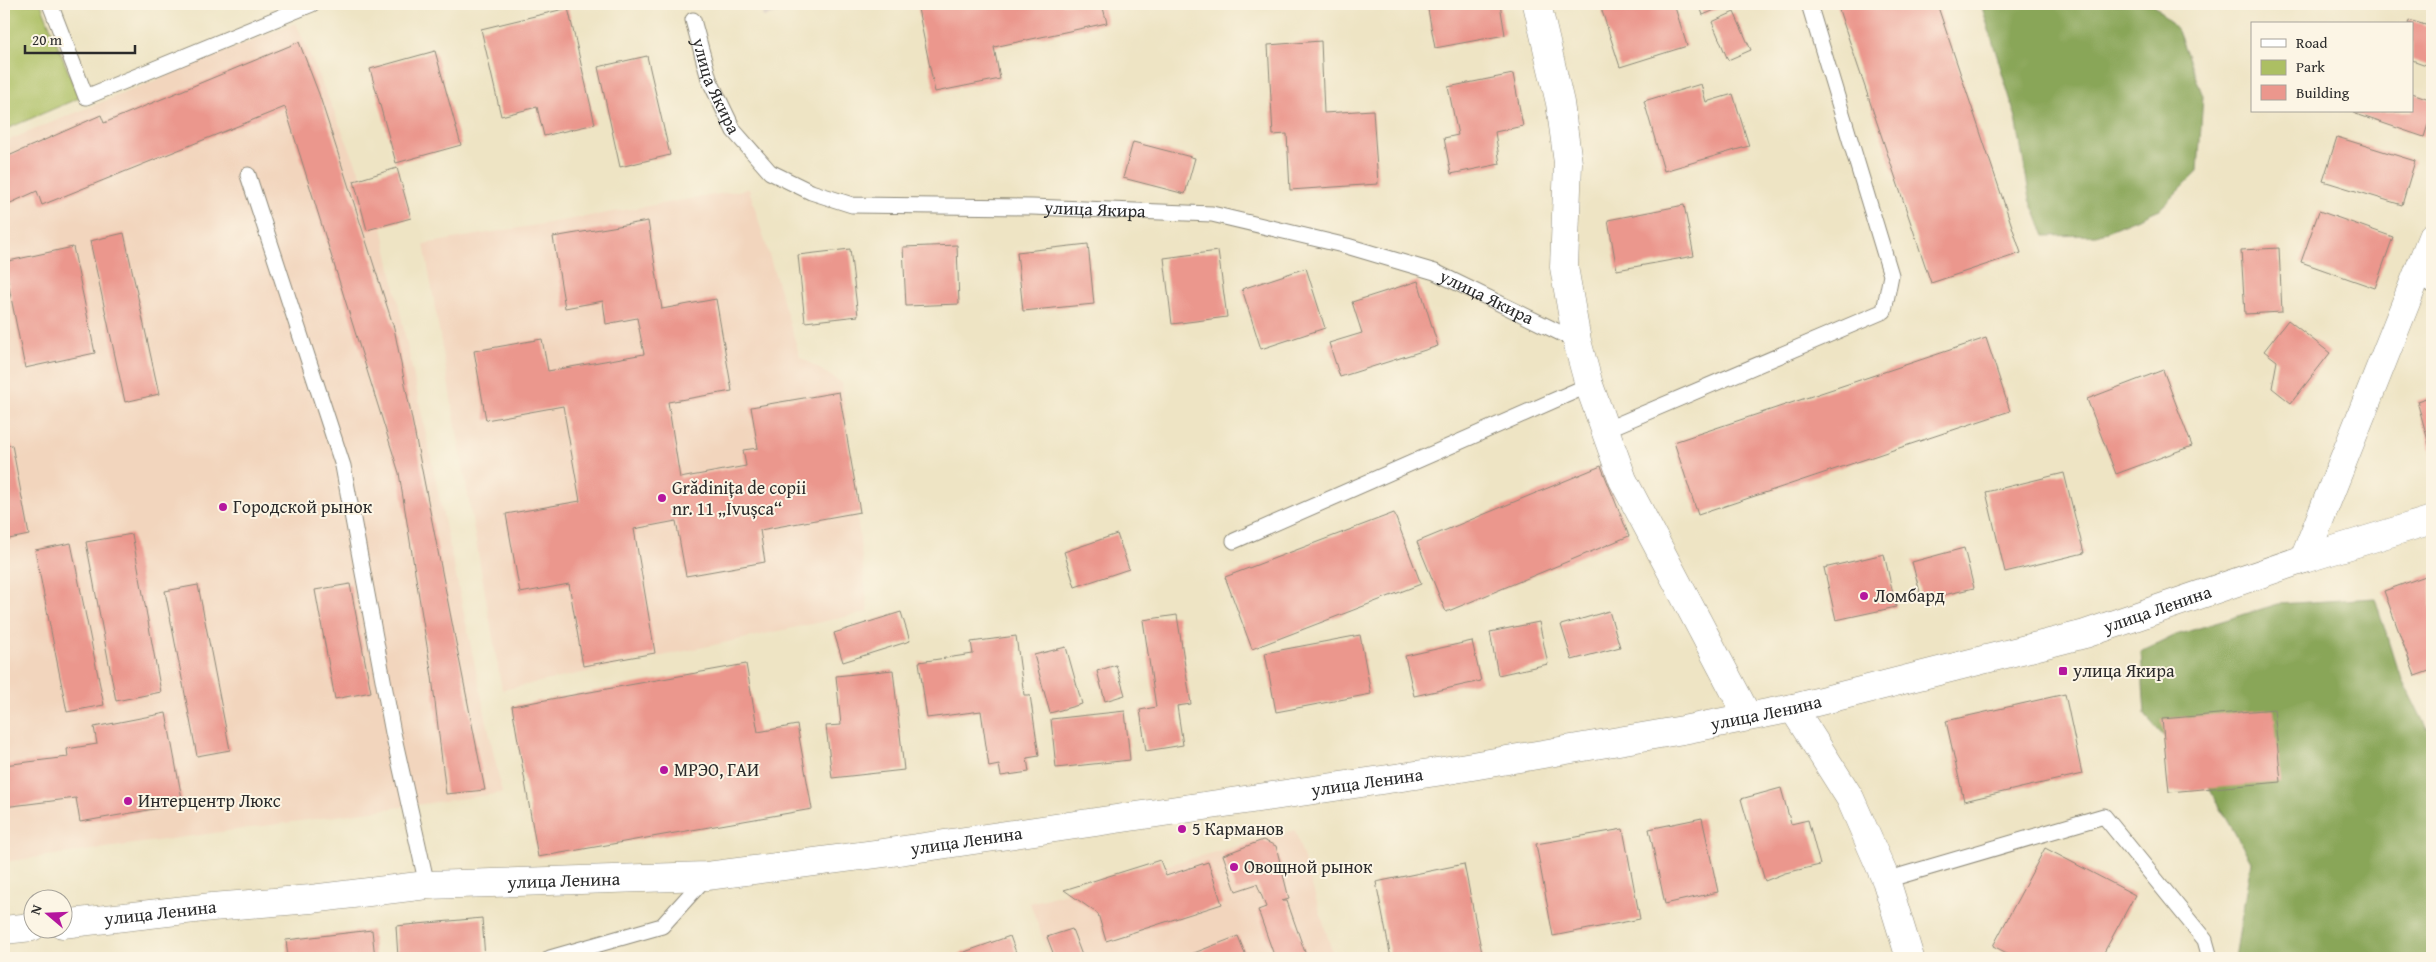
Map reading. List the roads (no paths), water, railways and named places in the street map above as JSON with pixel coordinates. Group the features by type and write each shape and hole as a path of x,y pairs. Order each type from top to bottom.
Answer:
{"street":[{"path":"1537,4 1560,103 1568,162 1564,267 1577,341 1589,385 1623,480 1747,716"},
{"path":"2304,559 2426,278 2432,237"},
{"name":"улица Ленина","path":"72,923 212,907 311,899 427,884 708,876 892,852 1443,772 1673,732 1793,708 2085,634 2304,559 2432,520"},
{"path":"1793,708 1850,798 1886,880 1910,958"},
{"path":"4,930 22,928"}],"lane":[{"path":"50,4 86,97 312,4"},
{"path":"1604,430 1884,311 1891,275 1809,4"},
{"name":"улица Якира","path":"693,20 709,79 734,131 770,172 811,192 852,205 1014,207 1212,214 1346,246 1435,272 1577,341"},
{"path":"248,175 343,466 393,733 427,884"},
{"path":"1234,541 1589,385"},
{"path":"1886,880 2104,816 2205,940 2210,958"},
{"path":"550,958 662,926 708,876"}],"place":[{"name":"Grădinița de copii nr. 11 „Ivușca“","path":"662,498"},
{"name":"Городской рынок","path":"223,507"},
{"name":"Ломбард","path":"1864,596"},
{"name":"улица Якира","path":"2063,671"},
{"name":"МРЭО, ГАИ","path":"664,770"},
{"name":"Интерцентр Люкс","path":"128,801"},
{"name":"5 Карманов","path":"1182,829"},
{"name":"Овощной рынок","path":"1234,867"}]}
